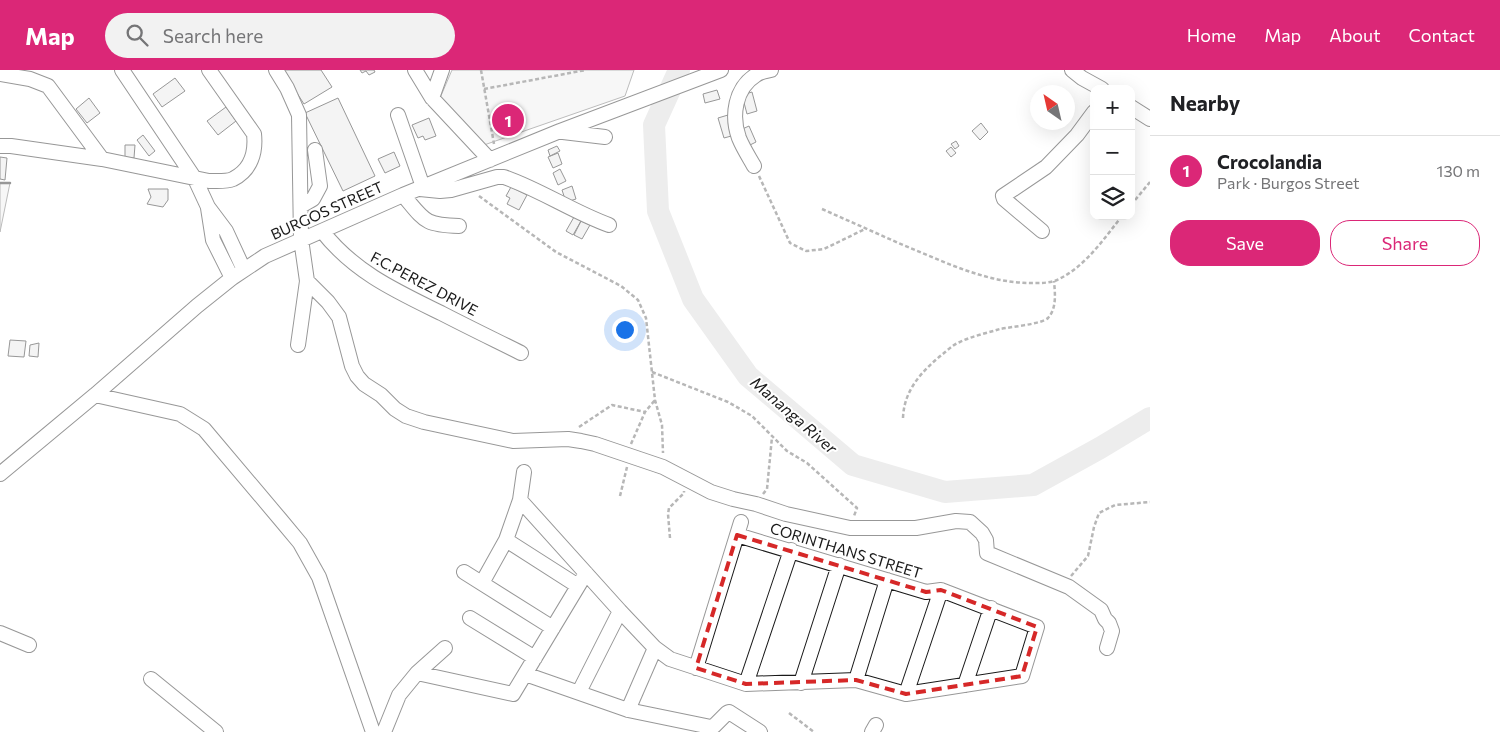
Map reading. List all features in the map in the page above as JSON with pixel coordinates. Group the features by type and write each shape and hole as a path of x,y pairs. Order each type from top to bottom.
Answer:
{"street":[{"path":"122,70 195,179 208,207 226,231 238,274"},
{"path":"0,146 102,159 208,181 232,179 242,172 254,155 254,134 209,70"},
{"path":"276,70 287,88 299,115 301,239 306,281 298,345"},
{"path":"415,70 432,98 490,160"},
{"path":"432,98 442,70"},
{"name":"BURGOS STREET","path":"0,474 95,395 197,306 265,256 403,195 560,131 721,70"},
{"path":"754,166 739,138 734,117 737,100 746,82 757,74 771,70"},
{"path":"1072,70 1095,85"},
{"path":"0,74 30,79 48,86 102,159"},
{"path":"1135,110 1150,119"},
{"path":"398,115 421,188 440,191 451,190 497,177 504,178 609,225"},
{"path":"1042,231 1004,199 1003,196 1046,168 1077,135 1090,117"},
{"path":"560,131 605,137"},
{"path":"301,206 314,199 320,186 315,150"},
{"path":"403,195 424,220 432,224 459,226"},
{"name":"F.C.PEREZ DRIVE","path":"322,231 331,243 354,265 398,292 521,353"},
{"path":"306,281 328,302 339,317 352,366 357,376 364,384 381,395 396,410 406,416 424,422 513,440 568,439 595,444 663,467 711,492 732,499 756,504 786,514 850,528 916,528 956,521 970,522 982,533 986,540 986,553 1069,587 1101,610 1110,623 1112,631 1107,648"},
{"path":"95,395 180,414 204,429 300,543 319,577 373,732"},
{"path":"482,583 506,540 520,500 524,472"},
{"path":"520,500 655,648 670,659 746,684 856,680 906,694 965,685 991,608"},
{"name":"CORINTHANS STREET","path":"696,668 739,529 791,550 926,592 941,590 1037,627 1022,676 965,685"},
{"path":"506,540 578,586"},
{"path":"746,684 791,550"},
{"path":"801,683 839,565"},
{"path":"464,572 553,628"},
{"path":"417,674 513,694 586,573"},
{"path":"856,680 887,580"},
{"path":"906,694 941,590"},
{"path":"579,692 620,611"},
{"path":"470,618 534,658"},
{"path":"0,633 29,645"},
{"path":"384,732 399,695 417,674 445,648"},
{"path":"628,710 655,648"},
{"path":"525,674 628,710 711,727 729,712 760,732"},
{"path":"151,679 216,732"}],"path":[{"path":"481,70 494,142"},
{"path":"484,89 586,70"},
{"path":"754,166 790,243 806,251 824,249 866,229"},
{"path":"1135,200 1150,182"},
{"path":"466,186 556,252 621,286 638,300 646,318 655,400 662,425 663,467"},
{"path":"822,209 950,264 989,278 1017,284 1054,281 1076,269 1119,220"},
{"path":"903,418 903,405 912,385 933,362 958,342 999,330 1041,322 1048,318 1053,309 1055,299 1054,281"},
{"path":"652,372 736,406 752,416 772,438 787,451 808,462 857,508 850,528"},
{"path":"568,439 579,427 612,405 645,412"},
{"path":"756,504 767,489 772,438"},
{"path":"670,538 669,508 684,493 686,480"},
{"path":"1069,587 1070,577 1088,556 1099,513 1115,505 1150,502"},
{"path":"789,714 814,732"}],"highlighted area":[{"path":"737,535 926,592 941,590 1037,627 1022,676 906,694 856,680 746,684 696,668"}],"shaded area":[{"path":"452,70 634,70 625,96 484,145 440,98"},
{"path":"0,183 10,183 0,232"}],"building":[{"path":"282,70 321,70 332,87 304,104"},
{"path":"360,70 374,70 375,72 369,75 366,71 362,73"},
{"path":"175,78 185,91 162,107 153,94"},
{"path":"717,90 720,99 705,103 703,94"},
{"path":"752,92 757,111 747,114 742,95"},
{"path":"89,98 100,113 87,123 76,109"},
{"path":"338,98 375,176 343,191 305,113"},
{"path":"226,107 236,121 218,135 207,121"},
{"path":"728,115 735,135 724,138 718,118"},
{"path":"429,118 436,136 425,140 423,136 418,138 412,125"},
{"path":"981,123 988,132 980,140 972,131"},
{"path":"749,126 756,142 746,147 738,131"},
{"path":"143,135 155,151 149,156 137,140"},
{"path":"956,141 959,146 955,149 951,144"},
{"path":"125,145 135,145 134,158 125,158"},
{"path":"557,146 560,151 550,156 548,150"},
{"path":"951,147 956,153 951,157 946,151"},
{"path":"394,152 400,166 385,173 378,159"},
{"path":"558,153 562,164 553,168 548,157"},
{"path":"0,157 7,158 5,180 0,179"},
{"path":"560,169 566,181 558,185 553,173"},
{"path":"572,186 576,199 566,202 562,190"},
{"path":"511,187 527,195 519,210 507,204 510,198 506,196"},
{"path":"148,189 168,189 168,200 163,207 147,204 151,197"},
{"path":"574,217 581,221 573,235 566,231"},
{"path":"581,221 590,225 582,239 574,235"},
{"path":"10,340 26,341 24,357 8,356"},
{"path":"39,343 38,357 29,356 30,345"}],"waterway":[{"name":"Mananga River","path":"679,70 654,125 658,211 693,299 748,376 853,465 945,492 1033,485 1150,418"}],"wall":[{"path":"0,183 10,183"}],"place":[{"name":"Crocolandia","path":"508,120"}]}
